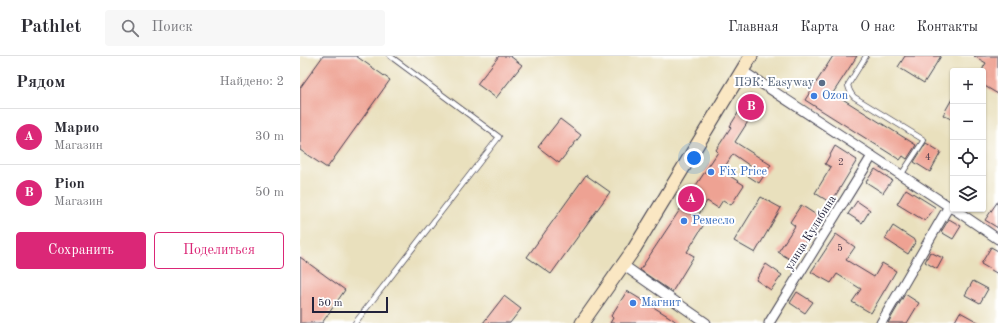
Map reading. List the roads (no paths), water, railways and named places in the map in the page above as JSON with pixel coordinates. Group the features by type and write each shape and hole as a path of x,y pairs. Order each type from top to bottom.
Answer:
{"main road":[{"path":"582,323 634,249 741,70 751,56"}],"street":[{"path":"741,70 950,207"},
{"name":"улица Кулибина","path":"769,323 872,156"},
{"path":"881,323 950,211"},
{"path":"958,212 998,239"},
{"path":"623,265 706,323"}],"lane":[{"path":"355,323 499,137 390,56"},
{"path":"866,56 848,85 848,90 854,97 924,140 901,175"}],"place":[{"name":"ПЭК: Easyway","path":"822,83"},
{"name":"Ozon","path":"814,96"},
{"name":"Pion","path":"751,107"},
{"name":"Fix Price","path":"711,172"},
{"name":"Марио","path":"691,199"},
{"name":"Ремесло","path":"684,221"},
{"name":"Магнит","path":"633,303"}]}
